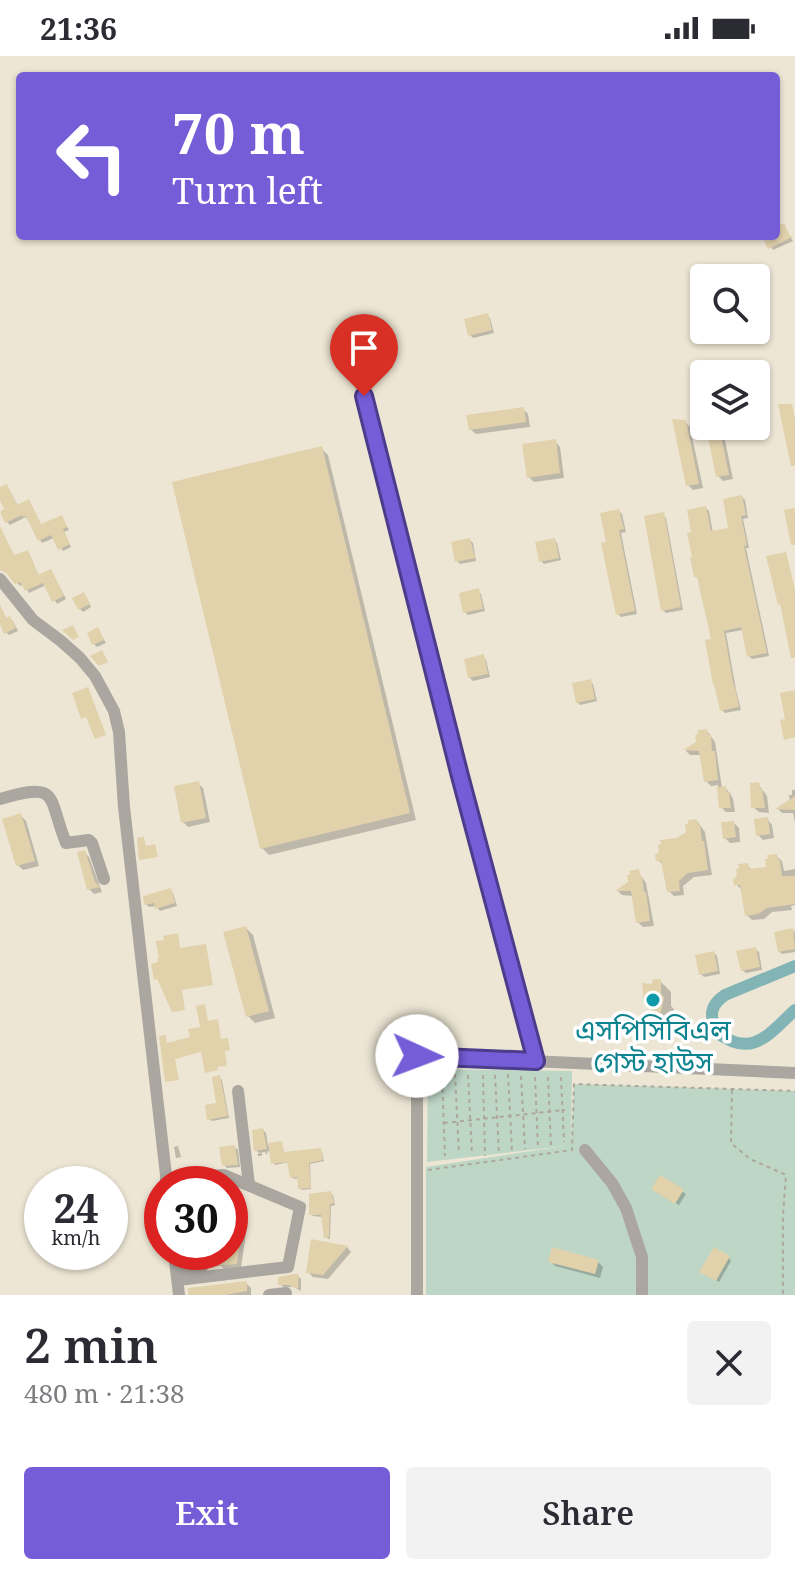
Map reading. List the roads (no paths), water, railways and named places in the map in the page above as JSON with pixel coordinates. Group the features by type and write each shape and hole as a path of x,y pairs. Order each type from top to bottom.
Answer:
{"street":[{"path":"364,396 536,1061"},
{"path":"0,579 43,630 80,658 95,676 114,711 119,732 124,807 164,1166"},
{"path":"0,799 25,792 44,793 53,802 66,843 89,840 92,843 104,879"},
{"path":"417,1295 417,1056 795,1073"},
{"path":"177,1276 288,1267 300,1207 249,1185 238,1091"},
{"path":"585,1150 612,1183 626,1208 642,1257 642,1295"},
{"path":"176,1270 179,1295"},
{"path":"177,1276 194,1270"},
{"path":"269,1295 286,1293"}],"waterway":[{"path":"795,966 725,995 716,1003 712,1016 716,1032 729,1040 750,1043 768,1035 795,1010"}],"place":[{"name":"এসপিসিবিএল গেস্ট হাউস","path":"653,1000"}]}
